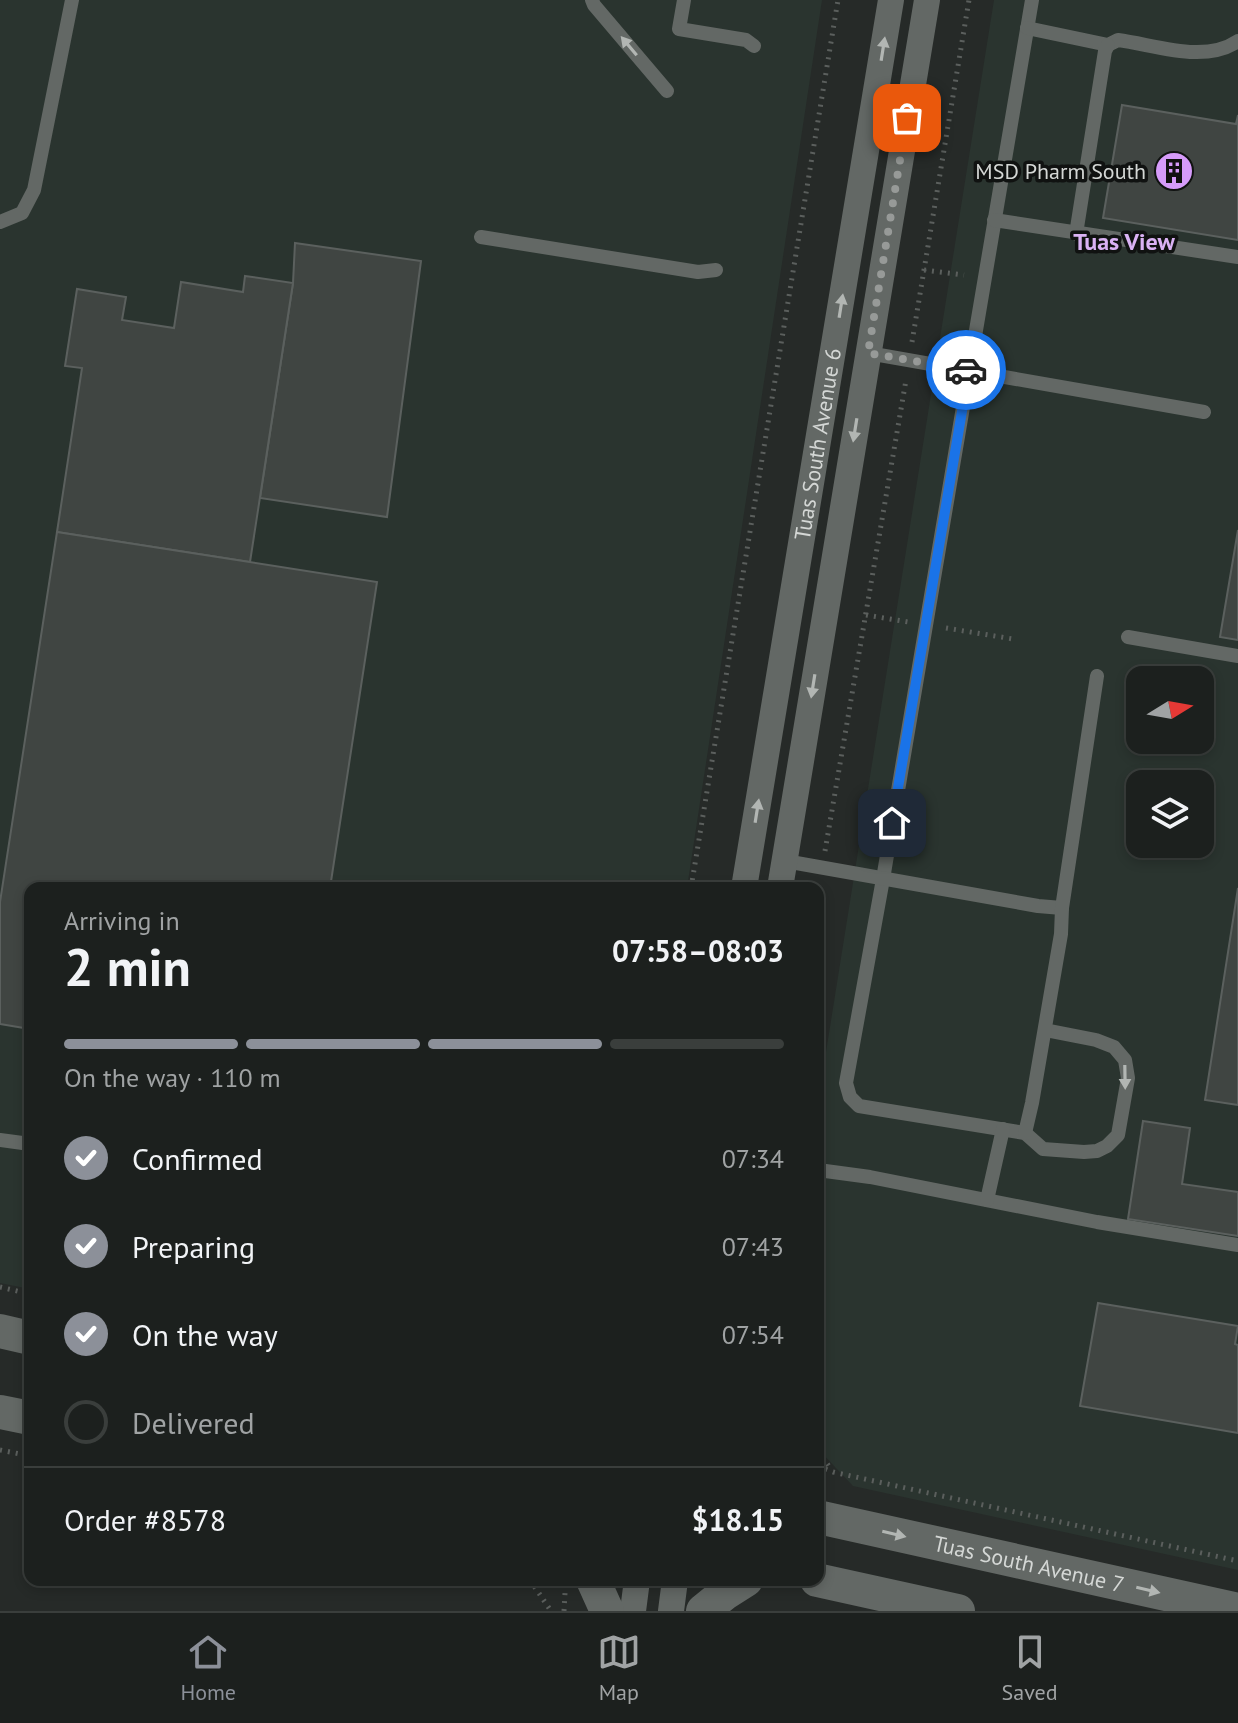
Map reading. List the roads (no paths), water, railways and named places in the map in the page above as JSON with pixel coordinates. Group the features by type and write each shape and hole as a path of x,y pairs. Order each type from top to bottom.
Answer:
{"street":[{"name":"Tuas South Avenue 6","path":"745,882 891,0"},
{"name":"Tuas South Avenue 6","path":"781,882 927,0"},
{"path":"0,1331 24,1337"},
{"path":"0,1412 24,1417"},
{"name":"Tuas South Avenue 7","path":"824,1518 1238,1610"},
{"path":"824,1582 958,1611"},
{"path":"596,1586 607,1611"},
{"path":"633,1611 636,1586"},
{"path":"671,1611 674,1586"},
{"path":"703,1611 737,1586"}],"lane":[{"path":"0,222 22,213 34,190 72,0"},
{"path":"592,0 667,91"},
{"path":"684,0 679,29 746,40 754,46"},
{"path":"1032,0 846,1083 850,1097 859,1106 1025,1133 1043,1149 1097,1151 1118,1135 1128,1078 1125,1060 1114,1047 1096,1040 1045,1030"},
{"path":"1027,28 1108,45"},
{"path":"1076,234 1108,45 1118,40 1208,52 1228,48 1238,41"},
{"path":"994,220 1238,257"},
{"path":"481,237 698,272 716,270"},
{"path":"868,353 1204,412"},
{"path":"1128,637 1238,656"},
{"path":"1025,1133 1061,934 1062,908 1097,676"},
{"path":"785,861 1062,908"},
{"path":"987,1200 1003,1129"},
{"path":"0,1140 24,1143"},
{"path":"824,1171 1238,1245"}],"place":[{"name":"MSD Pharm South","path":"1174,171"}],"district":[{"name":"Tuas View","path":"1124,242"}]}
